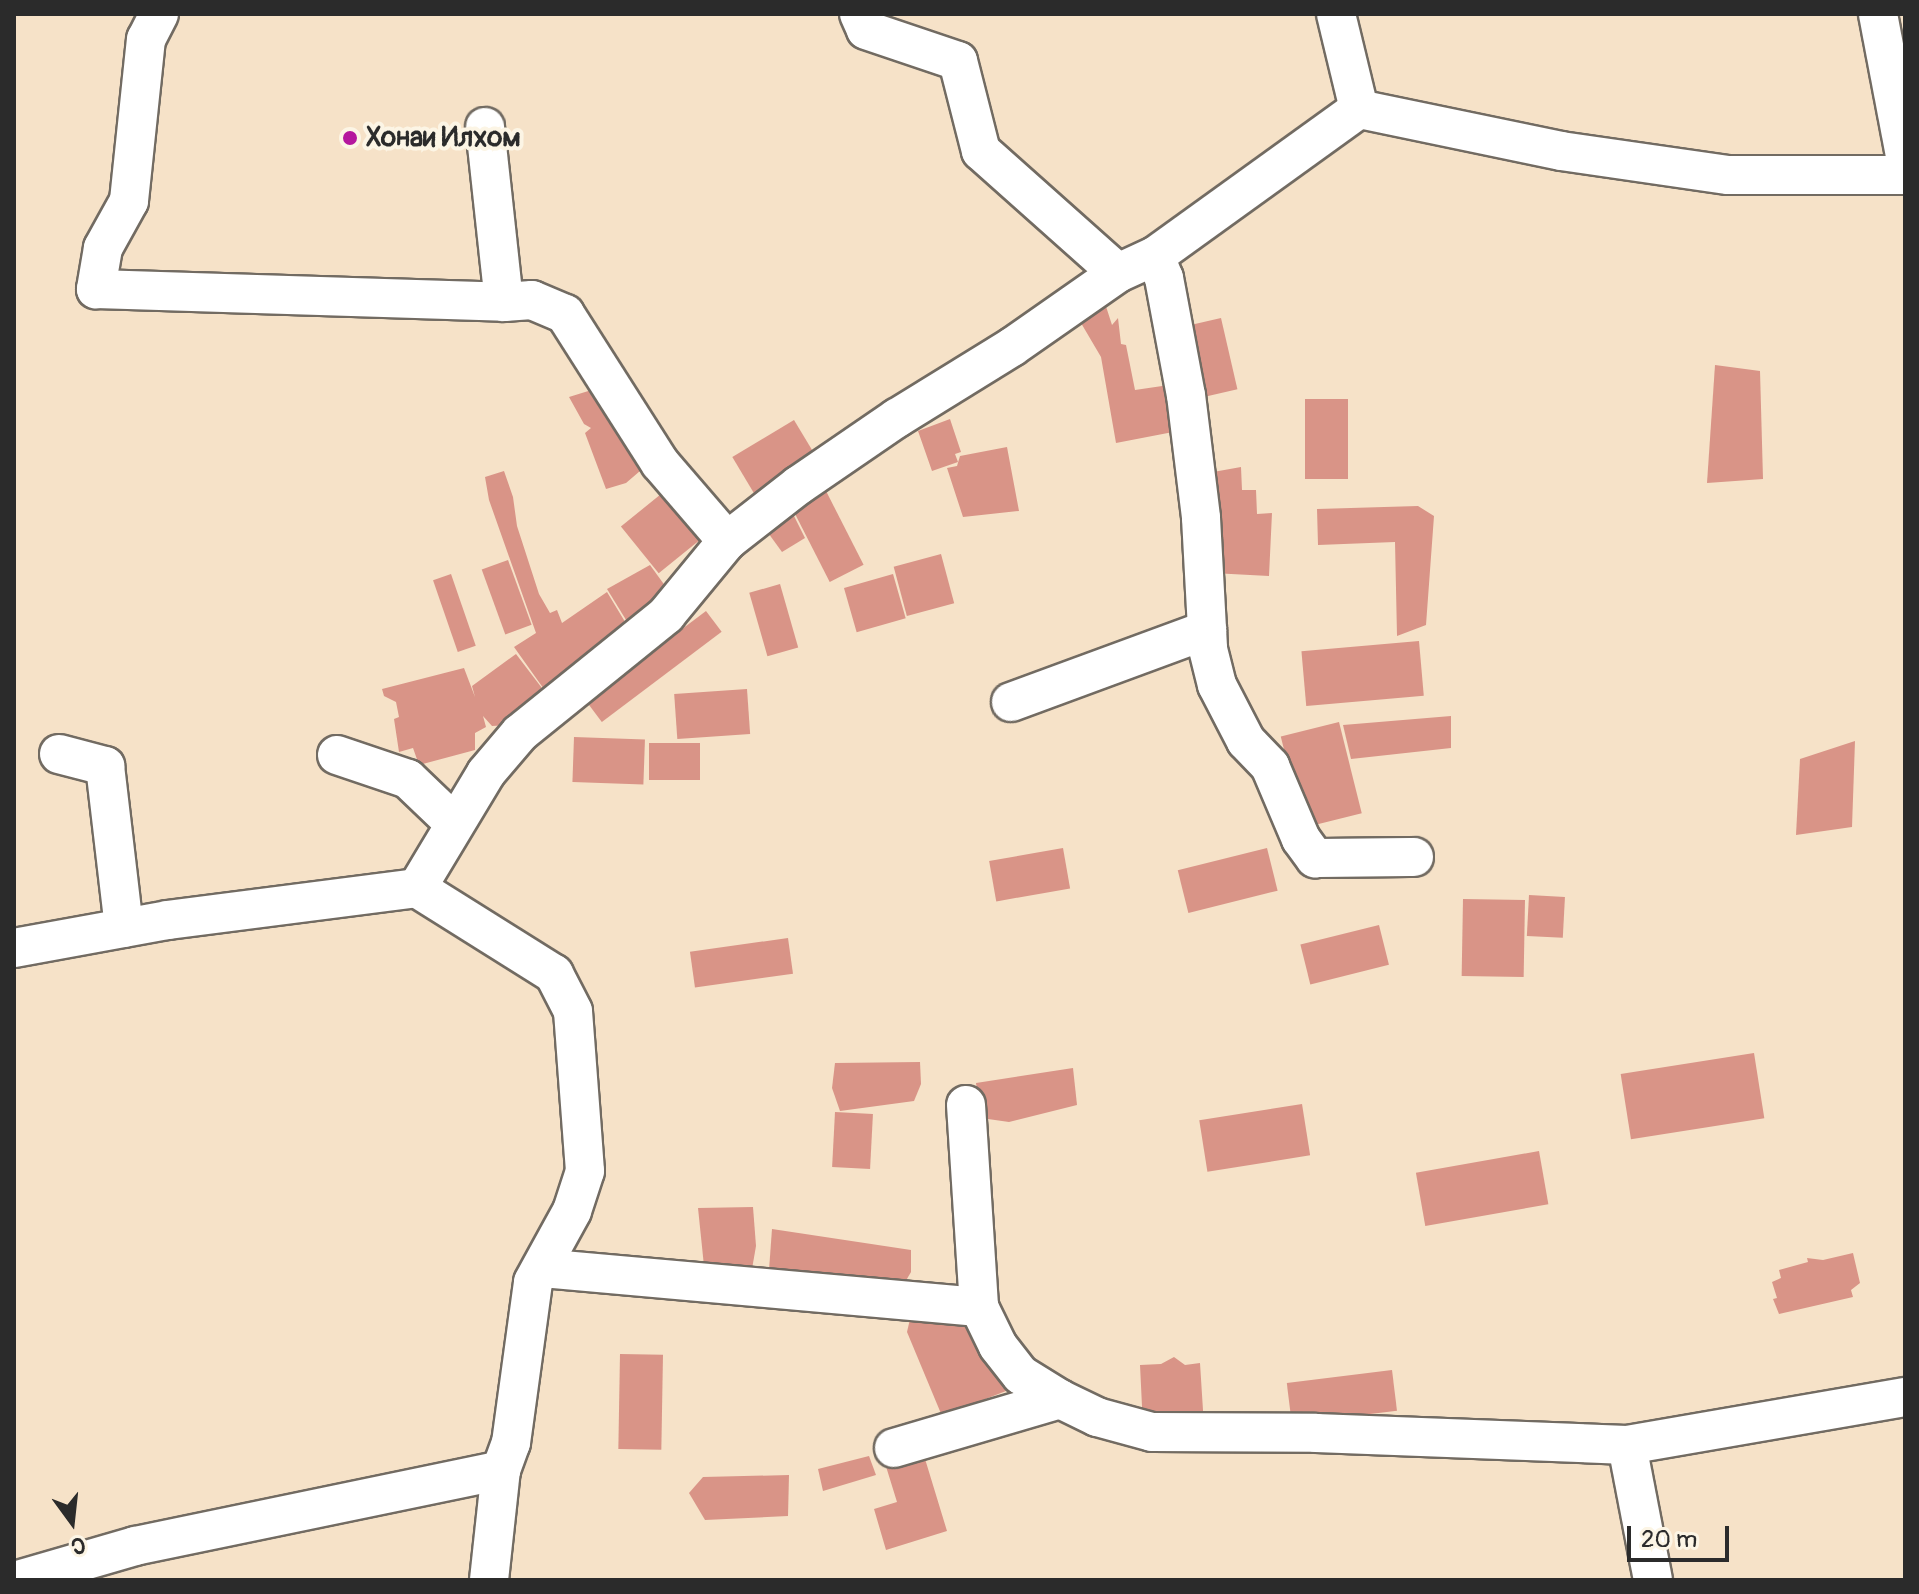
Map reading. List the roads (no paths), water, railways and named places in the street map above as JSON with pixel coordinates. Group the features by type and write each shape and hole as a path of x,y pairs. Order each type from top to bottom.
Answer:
{"street":[{"path":"159,14 146,39 129,201 103,248 96,289 504,302 532,300 565,314 660,463 727,541"},
{"path":"859,14 866,30 958,61 981,151 1118,273"},
{"path":"1336,14 1359,109"},
{"path":"1878,14 1905,156"},
{"path":"417,888 486,773 520,733 666,615 727,541 811,477 1012,347 1118,273 1155,256 1359,109 1561,151 1728,175 1905,175"},
{"path":"485,127 504,302"},
{"path":"1155,256 1164,278 1186,395 1201,518 1207,630 1217,685 1246,741 1270,766 1301,839 1315,858 1414,857"},
{"path":"1011,702 1207,630"},
{"path":"59,754 105,766 124,928"},
{"path":"337,755 408,779 454,823"},
{"path":"14,948 124,928 417,888 554,974 573,1011 585,1171 572,1211 533,1282 511,1443 501,1470 489,1580"},
{"path":"966,1105 979,1307 998,1346 1021,1375 1097,1417 1152,1432 1316,1433 1627,1445 1905,1397"},
{"path":"542,1268 979,1307"},
{"path":"894,1448 1060,1399"},
{"path":"1627,1445 1653,1580"},
{"path":"18,1580 135,1546 501,1470"}],"place":[{"name":"Хонаи Илхом","path":"350,138"}]}
